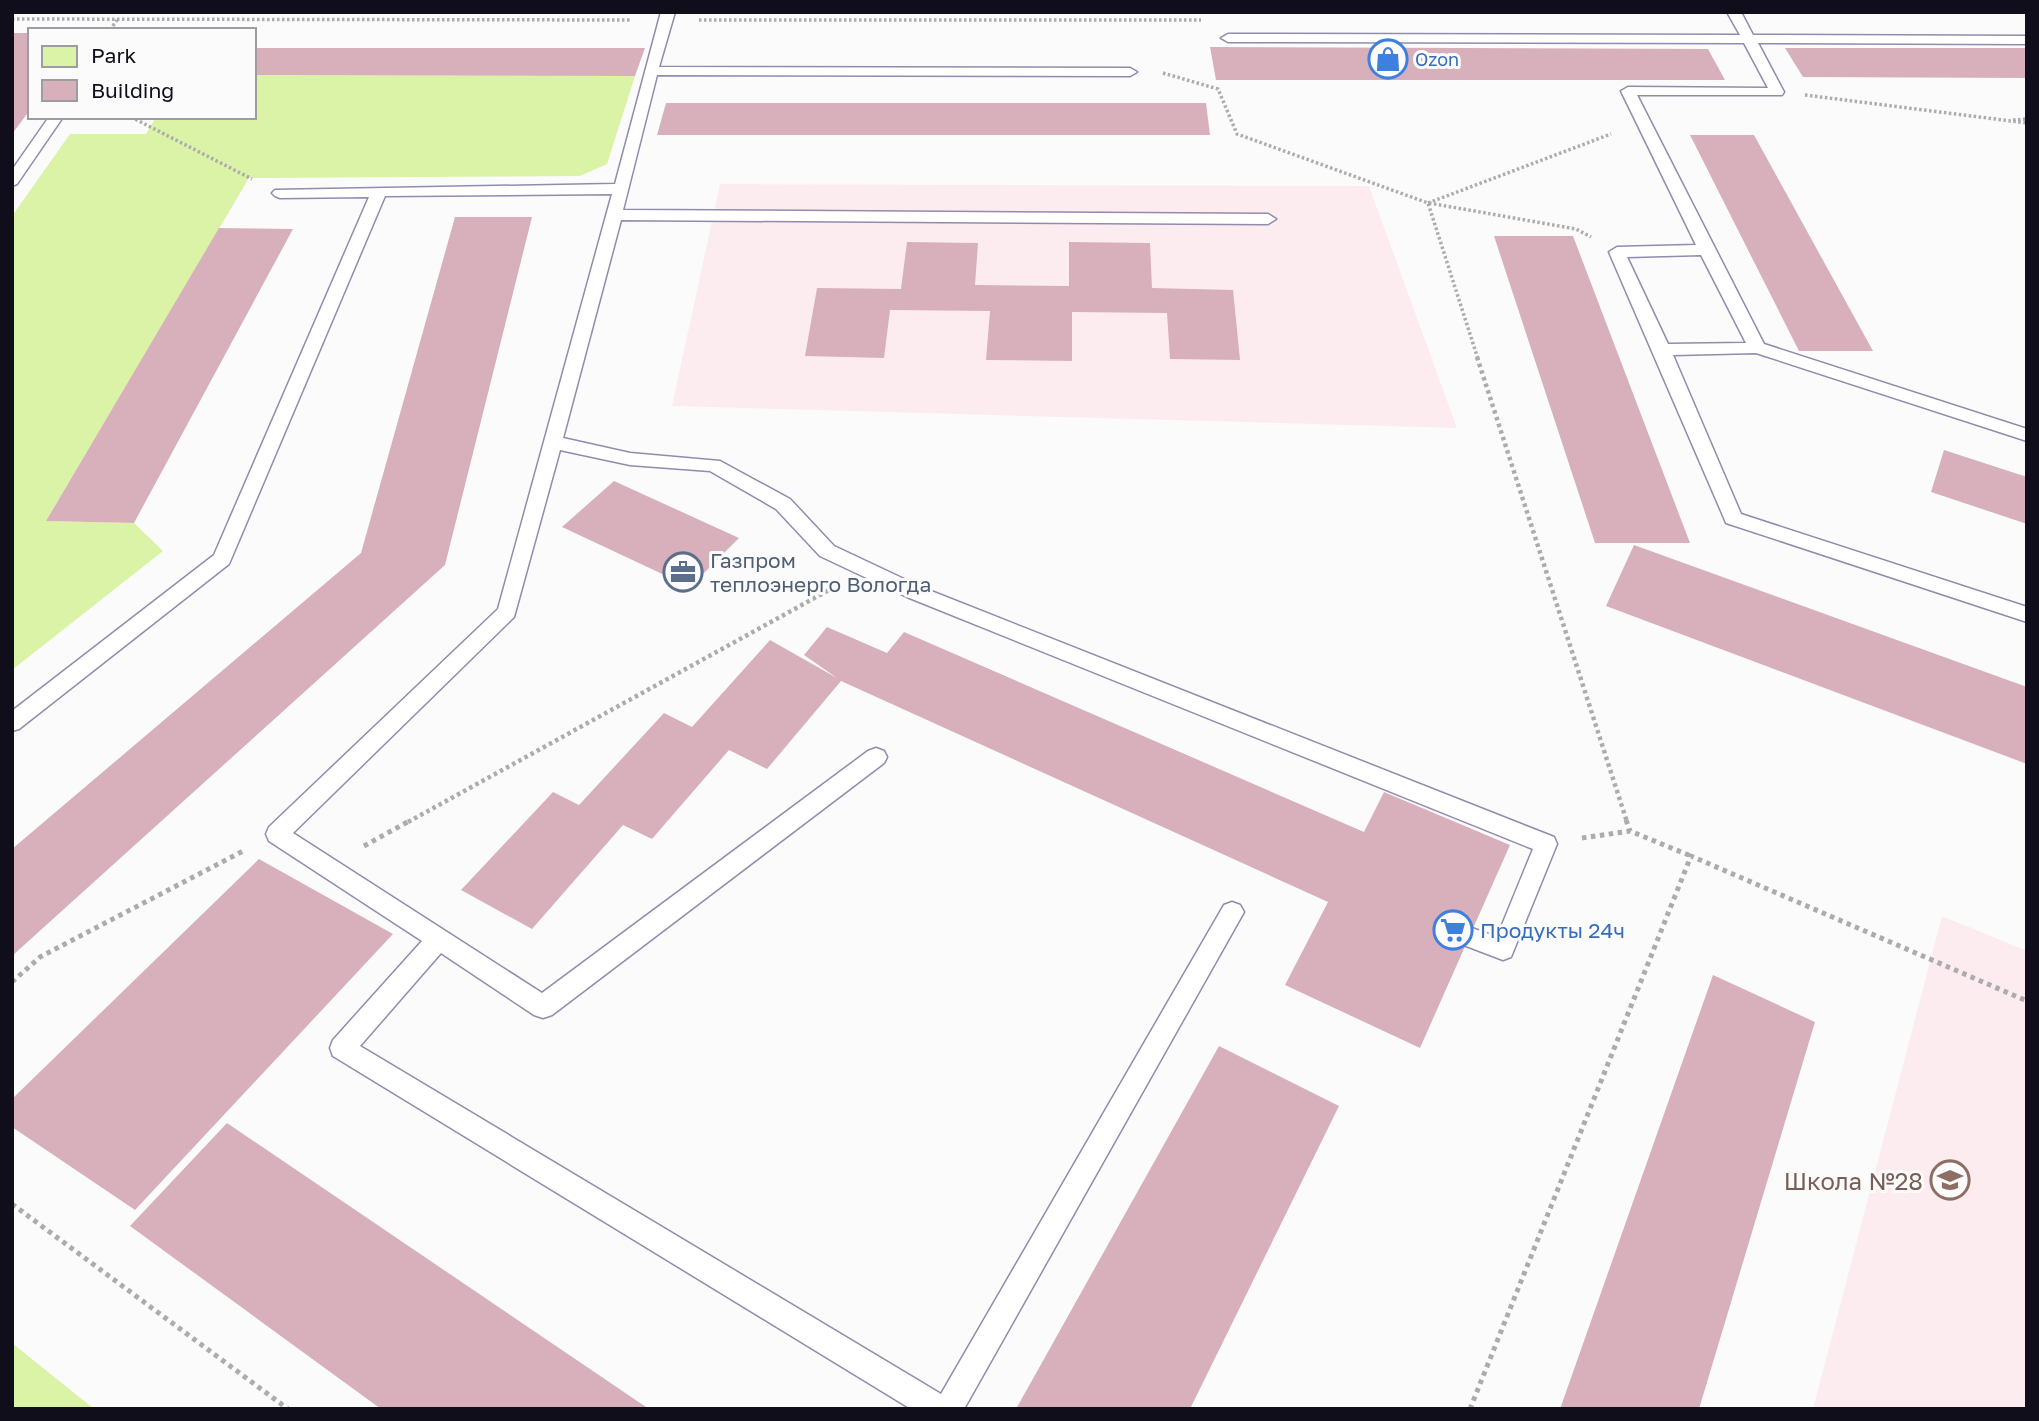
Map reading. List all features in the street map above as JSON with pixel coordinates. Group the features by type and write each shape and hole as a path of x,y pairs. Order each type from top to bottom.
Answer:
{"lane":[{"path":"1734,12 1777,92 1628,91 1757,348"},
{"path":"667,16 507,612 276,834 543,1007 876,757"},
{"path":"1228,38 2027,40"},
{"path":"651,71 1130,72"},
{"path":"12,181 55,119"},
{"path":"280,193 620,189"},
{"path":"12,723 222,559 379,192"},
{"path":"614,215 1268,219"},
{"path":"1706,250 1617,252 1733,518 2027,615"},
{"path":"1662,350 1757,348 2027,435"},
{"path":"553,442 630,459 714,465 783,504 827,551 914,592 1546,844 1503,950 1469,937"},
{"path":"948,1409 1232,912"},
{"path":"439,940 342,1048 938,1409"}],"path":[{"path":"12,19 667,16 1204,20"},
{"path":"111,28 117,19"},
{"path":"1130,72 1161,73 1218,89 1237,135 1429,202 1576,229 1617,252"},
{"path":"1777,92 1992,121 2027,121"},
{"path":"135,119 280,193"},
{"path":"1429,202 1644,122"},
{"path":"1429,202 1630,831"},
{"path":"327,867 865,569"},
{"path":"1546,844 1630,831 2027,1001"},
{"path":"12,982 40,957 276,834"},
{"path":"1470,1409 1692,856"},
{"path":"12,1204 288,1409"}],"shaded area":[{"path":"720,184 1369,186 1457,428 672,406"},
{"name":"Школа №28","path":"1942,916 2027,951 2027,1409 1813,1409"}],"green space":[{"path":"256,75 635,76 607,164 580,176 249,178 46,521 134,523 163,551 12,670 12,216 70,134 146,134 155,119 256,119"},
{"path":"12,1343 94,1409 12,1409"}],"building":[{"path":"13,33 28,33 28,113 12,134"},
{"path":"1210,47 1708,49 1725,80 1216,80"},
{"path":"256,48 645,48 635,76 256,75"},
{"path":"1785,48 2027,48 2027,78 1803,77"},
{"path":"666,103 1206,103 1210,135 657,135"},
{"path":"1690,135 1754,135 1873,351 1799,351"},
{"path":"455,217 532,217 445,565 12,956 12,849 361,553"},
{"path":"219,228 293,229 134,523 46,521"},
{"path":"1494,236 1573,236 1690,543 1595,543"},
{"path":"907,242 978,243 975,285 1069,286 1069,242 1150,243 1152,288 1233,290 1240,360 1170,359 1167,313 1072,312 1072,361 986,360 990,311 890,310 884,358 805,356 817,288 901,289"},
{"path":"1944,450 2027,477 2027,524 1931,492"},
{"path":"614,481 739,538 690,587 562,527"},
{"path":"1634,545 2027,687 2027,764 1606,606"},
{"path":"827,627 887,653 904,632 1364,832 1384,792 1510,845 1420,1048 1285,985 1328,902 841,681 767,769 729,750 652,839 623,825 532,929 461,890 553,792 579,805 664,713 692,727 770,640 837,678 804,655"},
{"path":"259,859 393,934 135,1210 12,1127 12,1099"},
{"path":"1713,975 1815,1022 1699,1409 1560,1409"},
{"path":"1219,1046 1339,1106 1190,1409 1016,1409"},
{"path":"227,1123 649,1409 381,1409 130,1226"}],"place":[{"name":"Ozon","path":"1388,59"},
{"name":"Газпром теплоэнерго Вологда","path":"683,572"},
{"name":"Продукты 24ч","path":"1453,930"},
{"name":"Школа №28","path":"1950,1180"}]}
